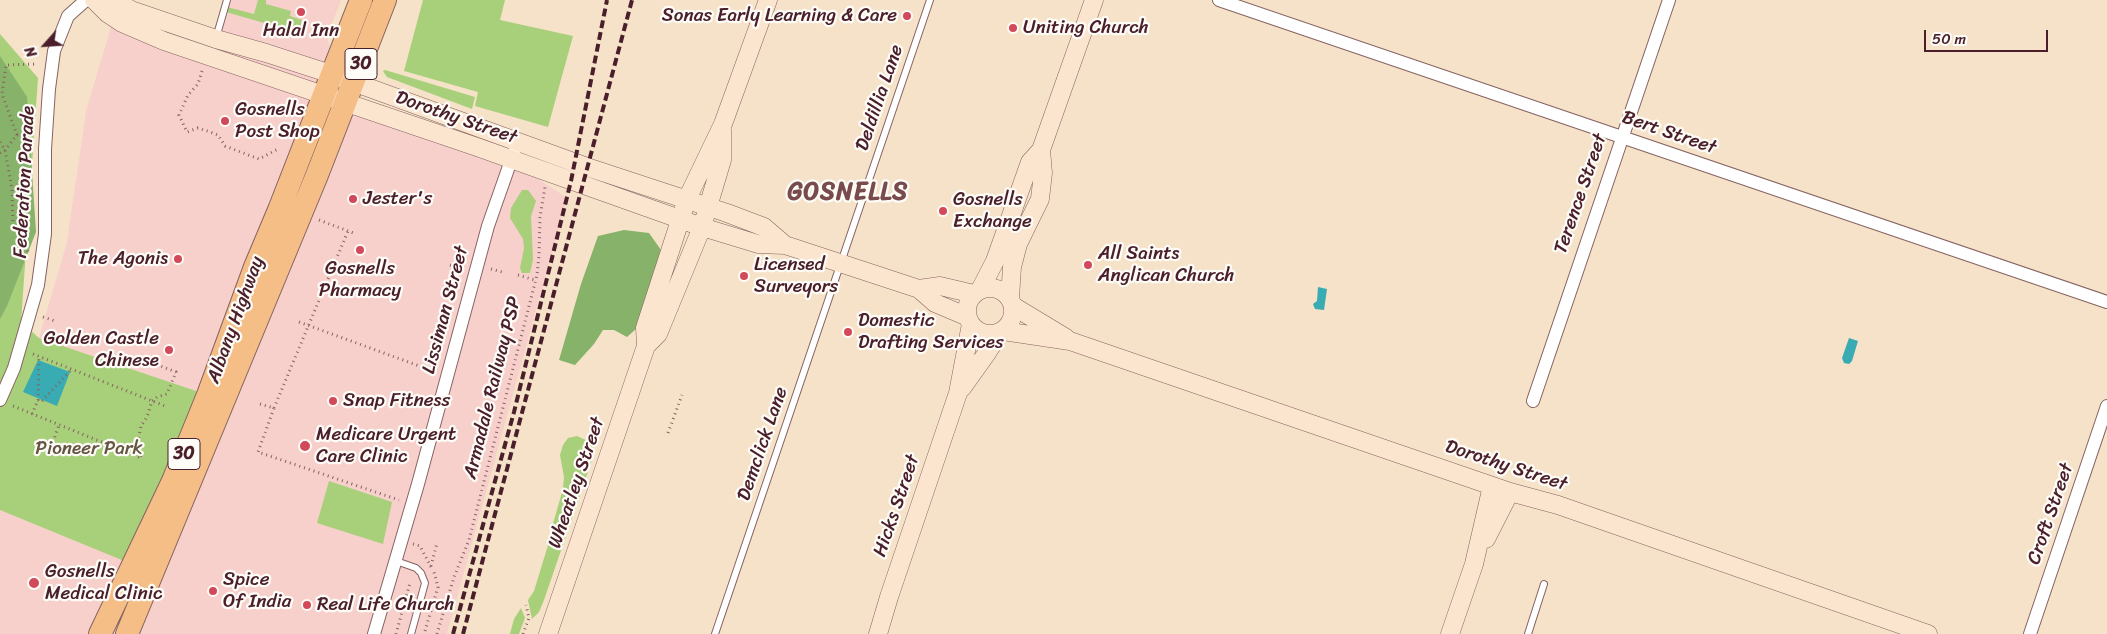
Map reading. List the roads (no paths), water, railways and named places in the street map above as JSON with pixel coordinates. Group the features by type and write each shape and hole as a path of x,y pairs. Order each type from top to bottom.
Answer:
{"highway":[{"name":"Albany Highway","path":"100,634 173,481 208,396 255,268 360,0"},
{"name":"Albany Highway","path":"127,634 294,230 385,0"}],"main road":[{"name":"Dorothy Street","path":"94,0 122,24 202,54 327,84 511,159 702,227 758,244 785,245 919,289 935,303 969,321"},
{"name":"Dorothy Street","path":"115,0 131,10 216,39 266,53 327,84"},
{"name":"Wheatley Street","path":"548,634 646,346 645,328 680,219 687,199 722,124 768,0"},
{"path":"1041,150 1043,173 1040,199 1018,244 1012,267 1012,320 1001,332 983,334 976,330 969,321 967,309 995,261 1030,162 1041,150 1094,0"},
{"name":"Dorothy Street","path":"349,92 517,141 587,167 687,199 764,227 785,245"},
{"name":"Wheatley Street","path":"646,346 658,334 702,227 722,160 722,124"},
{"name":"Dorothy Street","path":"919,289 940,286 977,292"},
{"path":"977,292 993,288 999,290 1011,302"},
{"name":"Dorothy Street","path":"1011,302 1070,341"},
{"name":"Hicks Street","path":"878,634 958,392 969,321"},
{"name":"Dorothy Street","path":"1001,332 1070,341 1492,486 1558,505 1928,634"},
{"name":"Hicks Street","path":"958,392 1001,332"},
{"path":"1450,634 1474,564 1492,486"},
{"path":"1474,564 1510,492"}],"street":[{"name":"Federation Parade","path":"0,400 14,368 38,285 45,234 46,140 49,89 54,51 68,16 86,0"},
{"name":"Bert Street","path":"1219,0 2107,302"},
{"name":"Terence Street","path":"1533,401 1669,0"},
{"name":"Lissiman Street","path":"374,634 396,561 488,226 517,141"},
{"name":"Croft Street","path":"2030,634 2107,406"}],"lane":[{"path":"216,39 226,0"},
{"name":"Deldillia Lane","path":"840,263 930,0"},
{"name":"Demclick Lane","path":"714,634 840,263"},
{"path":"396,561 416,568 421,573 425,583 411,634"},
{"path":"1528,634 1544,584"}],"water":[{"path":"1318,287 1327,289 1324,310 1315,309 1313,304 1317,301"},
{"path":"1849,338 1858,341 1852,361 1849,364 1844,363 1842,358"},
{"path":"38,360 70,372 57,406 23,392"}],"railway":[{"path":"453,634 514,412 571,181 607,0"},
{"path":"463,634 632,0"}],"place":[{"name":"Halal Inn","path":"301,12"},
{"name":"Sonas Early Learning & Care","path":"907,16"},
{"name":"Uniting Church","path":"1013,28"},
{"name":"Gosnells Post Shop","path":"225,121"},
{"name":"Jester's","path":"353,199"},
{"name":"Gosnells Exchange","path":"943,211"},
{"name":"Gosnells Pharmacy","path":"360,250"},
{"name":"The Agonis","path":"178,259"},
{"name":"All Saints Anglican Church","path":"1088,265"},
{"name":"Licensed Surveyors","path":"744,276"},
{"name":"Domestic Drafting Services","path":"848,332"},
{"name":"Golden Castle Chinese","path":"169,350"},
{"name":"Snap Fitness","path":"333,401"},
{"name":"Medicare Urgent Care Clinic","path":"305,446"},
{"name":"Gosnells Medical Clinic","path":"34,583"},
{"name":"Spice Of India","path":"213,591"},
{"name":"Real Life Church","path":"307,605"}],"district":[{"name":"GOSNELLS","path":"848,193"}],"park label":[{"name":"Pioneer Park","path":"89,449"}]}
